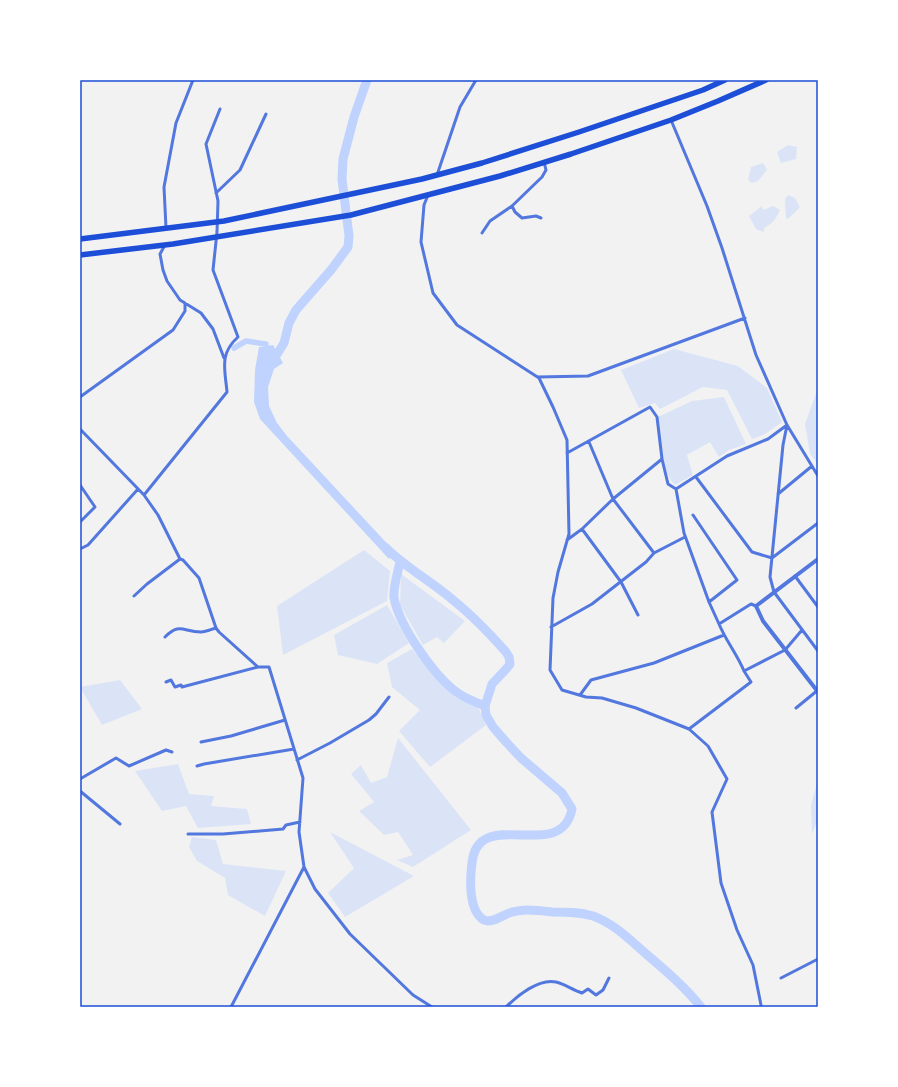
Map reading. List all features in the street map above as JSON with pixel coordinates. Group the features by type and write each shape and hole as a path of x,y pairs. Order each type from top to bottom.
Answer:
{"highway":[{"path":"80,239 217,222 357,194 437,175 482,163 579,132 703,90 725,80"},
{"path":"80,255 164,245 351,215 500,176 544,162 671,120 766,80"}],"street":[{"path":"166,229 164,187 176,123 193,80"},
{"path":"437,175 460,107 476,80"},
{"path":"220,109 206,144 218,202 213,270 238,337 231,344 224,358"},
{"path":"216,193 240,170 266,114"},
{"path":"671,120 707,206 756,355 787,424 818,476"},
{"path":"482,232 490,221 512,206 542,177 546,170 544,162"},
{"path":"428,195 424,206 420,242 433,293 457,325 538,377 567,440 569,534 554,592 551,627 550,670 562,690 586,697 602,698 636,708 689,729 708,746 727,779 712,812 721,883 737,930 753,965 761,1005"},
{"path":"512,206 515,212 522,218 536,216 541,218"},
{"path":"144,495 227,392 224,358 213,329 201,313 180,300 167,281 160,254 164,245"},
{"path":"80,397 173,330 185,310 185,303"},
{"path":"538,377 588,376 744,318"},
{"path":"567,453 650,408 657,416 662,459 668,484 676,489 685,537 709,602 724,636 737,654 744,671 751,682 689,729"},
{"path":"676,489 727,456 768,439 787,424"},
{"path":"787,424 783,445 770,577 774,592 818,651"},
{"path":"80,429 144,495 158,515 180,559 183,560 198,578 216,628 258,666"},
{"path":"589,442 613,499 654,553"},
{"path":"567,540 582,529 613,499 662,459"},
{"path":"778,494 812,466"},
{"path":"696,477 752,552 772,558"},
{"path":"80,485 95,507 80,522"},
{"path":"80,549 88,545 138,488"},
{"path":"693,515 737,580 709,602"},
{"path":"772,558 818,523"},
{"path":"582,529 621,582 638,614"},
{"path":"551,627 592,604 646,562 654,553 685,537"},
{"path":"134,596 147,584 180,559"},
{"path":"756,606 818,559"},
{"path":"796,576 818,607"},
{"path":"719,624 751,604 756,606 763,621 818,691 796,708"},
{"path":"165,637 172,630 180,629 202,632 216,628"},
{"path":"744,671 785,650 802,630"},
{"path":"580,695 590,680 654,663 724,636"},
{"path":"166,682 171,680 175,687 181,685 182,687 258,666 269,667 303,778 300,822 304,867 315,889 350,934 413,995 432,1007"},
{"path":"297,760 369,720 376,714 389,697"},
{"path":"201,742 231,736 285,720"},
{"path":"197,766 294,749"},
{"path":"80,779 116,758 128,766 166,750 172,752"},
{"path":"80,791 120,824"},
{"path":"188,834 223,834 283,829 286,825 300,822"},
{"path":"231,1007 304,867"},
{"path":"781,978 818,959"},
{"path":"506,1007 527,989 544,982 555,982 582,993 588,989 596,995 603,990 609,978"}],"shaded area":[{"path":"788,145 797,147 796,159 781,163 777,152"},
{"path":"763,163 767,170 758,181 751,183 748,179 751,167"},
{"path":"788,195 795,198 800,207 786,219 785,199"},
{"path":"762,206 763,210 773,206 780,210 774,221 764,228 764,232 756,229 749,216"},
{"path":"674,349 738,366 767,388 782,422 765,434 752,439 727,390 703,387 660,409 655,403 639,408 621,370"},
{"path":"818,388 817,463 810,454 805,424"},
{"path":"724,397 746,444 729,450 719,457 710,442 687,455 693,475 675,485 670,479 664,463 658,417 692,401"},
{"path":"364,550 390,571 387,601 283,655 277,606"},
{"path":"401,574 465,621 444,643 437,637 423,645 400,605"},
{"path":"387,605 409,643 377,664 338,655 334,635"},
{"path":"412,649 455,697 477,705 486,725 430,767 399,731 420,710 392,687 387,663"},
{"path":"120,680 142,709 102,725 80,687"},
{"path":"398,738 471,830 413,867 397,860 413,855 398,832 384,835 359,811 374,802 351,774 361,765 371,783 387,777"},
{"path":"178,764 189,794 214,796 211,806 247,809 251,824 198,828 186,806 162,811 135,771"},
{"path":"818,780 818,819 812,834 811,805"},
{"path":"330,832 414,876 345,917 328,893 354,868"},
{"path":"192,837 216,840 223,864 286,871 265,916 228,895 225,878 197,861 189,847"}],"water":[{"path":"273,345 283,363 274,369 268,387 269,406 277,423 287,436 395,552 389,559 260,419 254,402 255,370 259,347"}],"waterway":[{"path":"271,364 284,343 289,323 296,310 331,270 348,247 349,236 342,179 343,159 354,117 367,80"},
{"path":"234,348 246,341 266,344"},
{"path":"385,547 393,555 445,593 460,606 481,625 506,652 509,657 510,664 492,684 485,706 486,715 493,727 521,758 562,793 572,809 565,825 553,833 537,835 503,835 489,838 478,846 472,863 471,894 475,909 479,916 484,920 491,921 512,912 527,910 573,912 593,916 614,927 627,937 674,979 701,1007"},
{"path":"400,562 395,584 394,598 397,609 410,635 427,661 446,683 462,696 485,706"}]}
